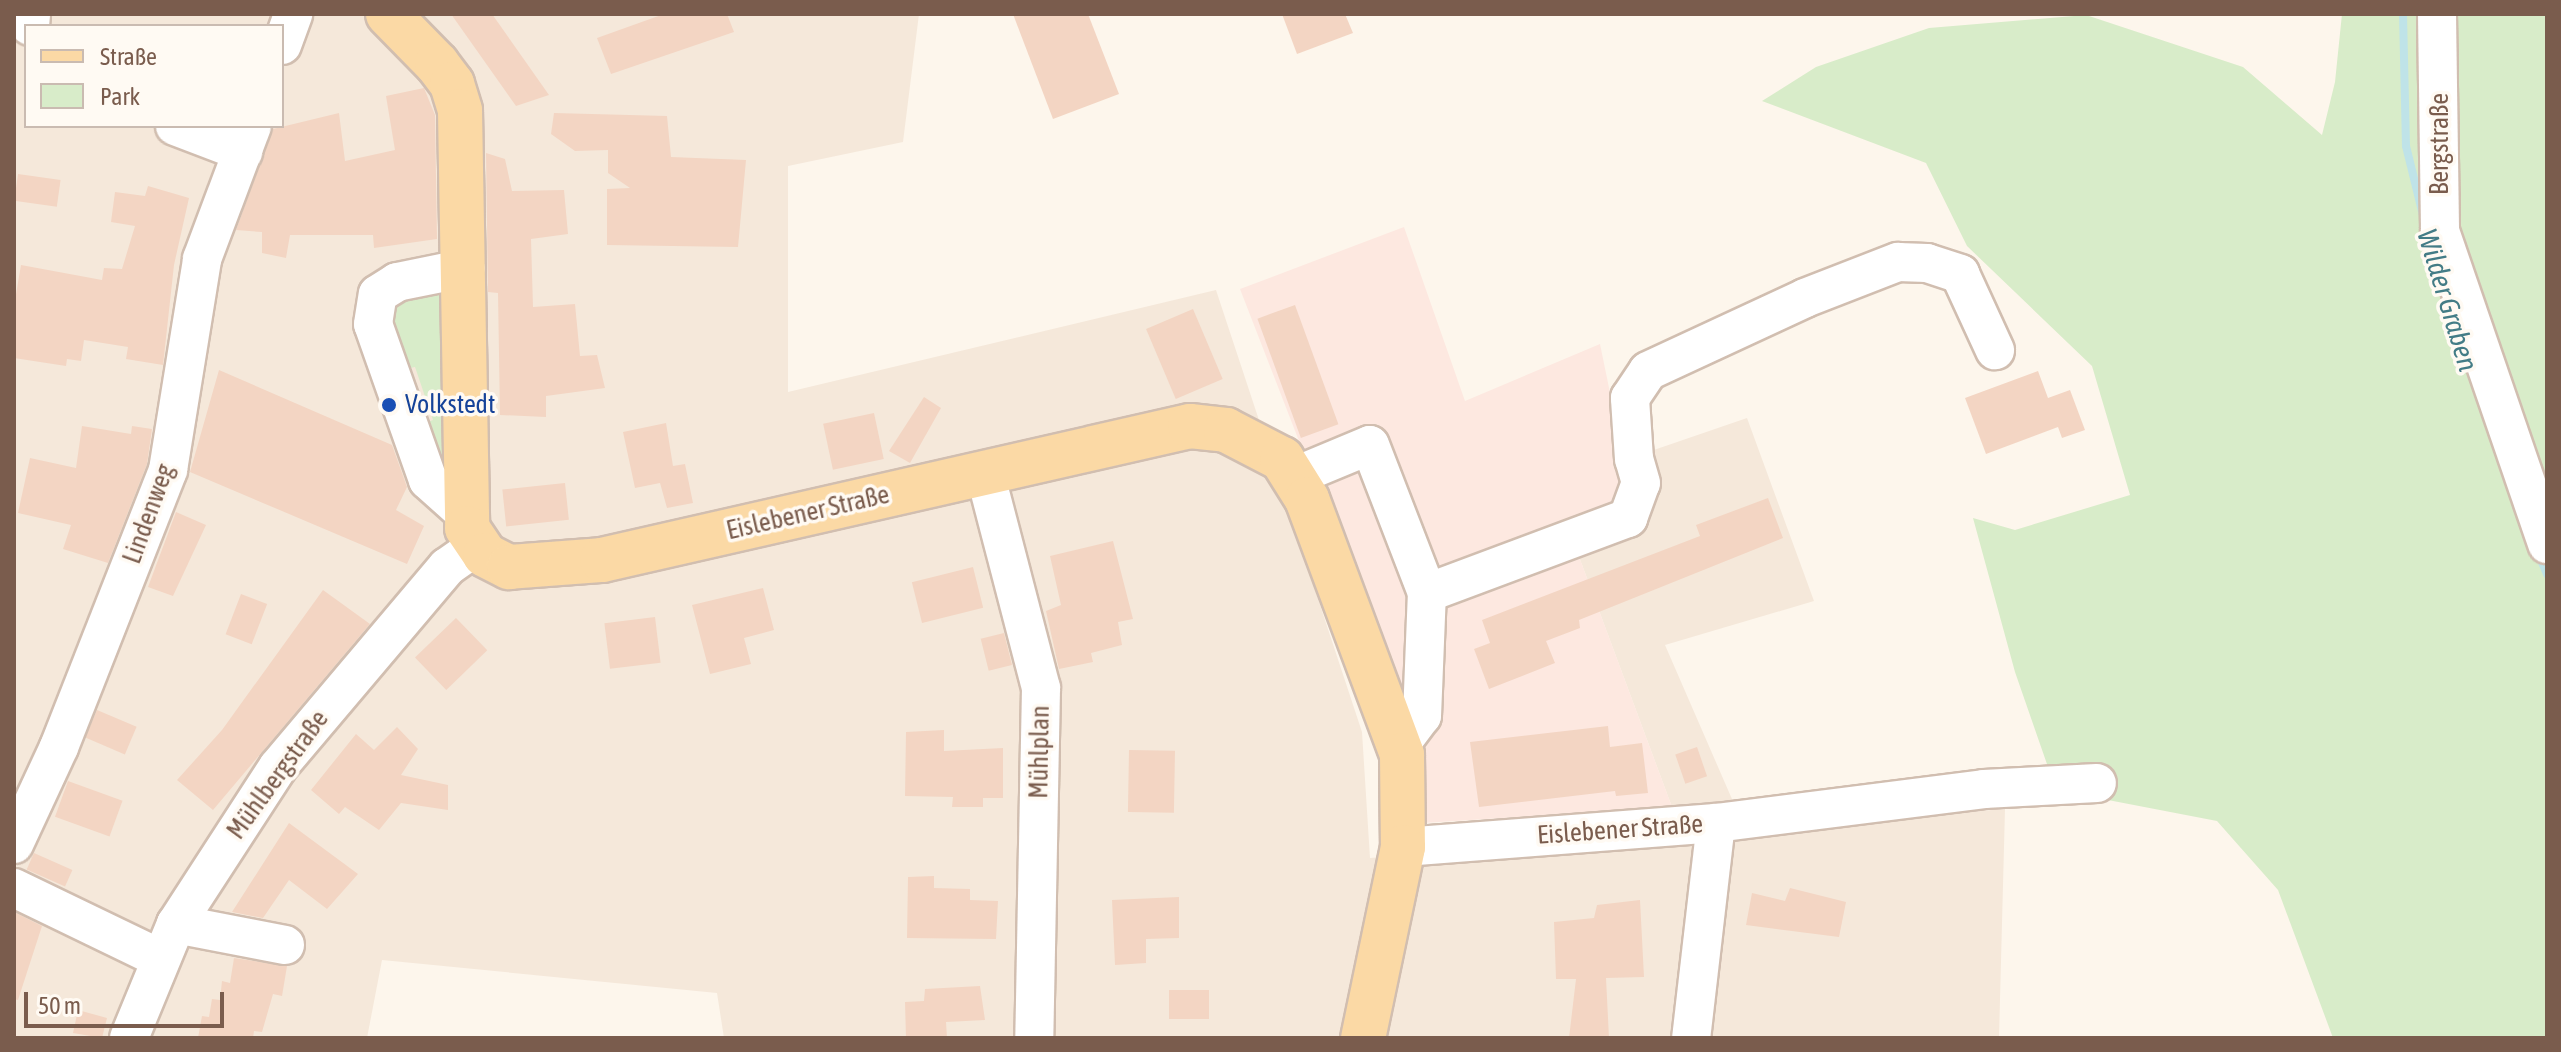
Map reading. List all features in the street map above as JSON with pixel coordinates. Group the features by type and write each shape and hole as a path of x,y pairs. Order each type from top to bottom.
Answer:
{"main road":[{"path":"388,14 452,84 460,111 471,530"},
{"name":"Eislebener Straße","path":"471,530 509,567 602,560 1190,426 1226,430 1256,442 1282,459 1307,499 1399,746 1403,847 1363,1038"}],"street":[{"path":"284,39 293,14"},
{"name":"Bergstraße","path":"2437,14 2440,231 2547,544"},
{"path":"186,128 247,139"},
{"name":"Lindenweg","path":"14,844 59,747 168,470 202,259 247,139"},
{"path":"1427,593 1628,518 1641,483 1634,459 1630,398 1648,371 1805,298 1898,262 1927,263 1960,274 1995,350"},
{"path":"466,268 397,282 378,294 373,324 428,480 471,530"},
{"path":"1293,477 1370,445 1427,593 1422,716 1399,746"},
{"name":"Mühlplan","path":"985,473 1041,688 1034,1038"},
{"name":"Mühlbergstraße","path":"142,1034 161,959 176,924 278,767 447,567 471,530"},
{"path":"1716,823 1984,789 2097,783"},
{"name":"Eislebener Straße","path":"1403,847 1716,823 1691,1038"},
{"path":"14,888 161,959"},
{"path":"176,924 285,945"}],"shaded area":[{"path":"14,14 919,14 903,142 788,166 788,392 1216,290 1362,732 1370,858 1682,834 1578,554 1643,526 1658,494 1648,452 1747,418 1814,601 1665,645 1745,829 2005,809 1999,1038 724,1038 717,993 382,960 367,1038 14,1038"},
{"path":"1404,227 1465,401 1600,344 1629,485 1578,554 1672,807 1423,823 1420,753 1240,289"}],"green space":[{"path":"2342,14 2547,14 2547,1038 2333,1038 2278,890 2217,821 2056,790 2015,672 1973,518 2015,530 2130,495 2092,366 1967,246 1926,163 1762,101 1816,67 1929,28 2086,15 2243,67 2322,135 2335,82"},
{"path":"438,291 452,304 448,483 419,425 433,420 415,367 400,370 389,313 402,294"}],"building":[{"path":"451,14 492,14 549,95 516,106"},
{"path":"664,14 727,14 734,32 611,74 597,38"},
{"path":"1013,14 1088,14 1119,94 1053,119"},
{"path":"1282,14 1345,14 1353,33 1297,54"},
{"path":"424,88 435,115 437,239 374,248 373,235 290,235 286,258 262,253 262,232 236,230 273,129 339,113 345,161 395,150 386,96"},
{"path":"554,113 667,116 671,157 746,160 738,247 607,245 607,189 630,188 608,173 608,150 575,151 551,134"},
{"path":"486,153 505,159 512,191 564,190 568,234 531,239 533,307 575,304 580,356 597,355 605,388 546,396 546,417 500,415 498,293 488,292"},
{"path":"18,174 61,180 57,207 14,201"},
{"path":"148,186 189,198 174,265 163,365 126,359 128,347 84,340 81,361 67,359 66,366 14,358 14,306 21,265 102,280 104,268 122,269 135,226 111,222 115,192 145,196"},
{"path":"1295,305 1338,424 1301,438 1257,319"},
{"path":"1193,309 1223,379 1176,399 1146,329"},
{"path":"219,370 392,445 407,487 396,510 424,526 407,564 190,472"},
{"path":"2038,371 2048,398 2070,390 2085,430 2062,438 2058,427 1986,454 1965,398"},
{"path":"924,397 941,408 910,463 889,451"},
{"path":"874,413 884,459 833,470 823,424"},
{"path":"666,423 673,466 685,464 693,503 667,508 660,483 635,488 623,432"},
{"path":"82,426 131,434 132,426 152,429 147,464 108,563 63,549 71,525 18,513 30,458 76,468"},
{"path":"565,483 569,520 506,526 502,490"},
{"path":"1768,498 1783,538 1579,620 1580,628 1546,641 1555,663 1489,689 1474,649 1490,643 1482,620 1700,536 1696,525"},
{"path":"176,512 206,525 173,596 148,587"},
{"path":"1113,541 1133,619 1118,622 1122,645 1091,653 1093,662 1059,669 1046,611 1061,605 1050,556"},
{"path":"973,567 983,608 922,623 912,582"},
{"path":"763,588 774,630 744,638 751,664 710,674 692,605"},
{"path":"323,590 370,624 213,810 177,780 222,730"},
{"path":"241,594 267,604 252,644 226,634"},
{"path":"655,617 661,663 610,669 604,623"},
{"path":"456,618 487,650 446,690 415,658"},
{"path":"1004,633 1012,665 989,671 981,639"},
{"path":"97,710 137,727 125,754 85,738"},
{"path":"1608,726 1610,747 1642,743 1648,793 1616,796 1615,791 1479,807 1470,742"},
{"path":"397,727 418,749 401,775 448,785 448,810 401,803 379,830 345,807 339,814 311,790 356,734 374,750"},
{"path":"944,730 944,751 1003,748 1003,798 983,798 983,807 952,807 953,797 905,796 906,732"},
{"path":"1697,747 1707,776 1685,784 1675,754"},
{"path":"1129,750 1175,751 1174,813 1128,812"},
{"path":"68,781 123,801 110,837 55,817"},
{"path":"289,823 358,874 327,909 289,880 263,918 232,912"},
{"path":"34,853 72,870 65,887 27,869"},
{"path":"934,876 934,888 970,889 970,900 998,901 996,939 907,938 908,877"},
{"path":"1790,888 1846,902 1839,937 1746,925 1752,893 1785,901"},
{"path":"1179,897 1179,938 1146,939 1146,963 1115,965 1112,900"},
{"path":"1640,900 1644,977 1606,978 1609,1038 1569,1038 1576,979 1556,979 1554,922 1594,918 1597,905"},
{"path":"14,912 42,926 18,1000 14,999"},
{"path":"234,958 287,966 282,996 273,994 262,1032 254,1031 253,1038 198,1038 202,1016 209,1017 212,999 220,1000 222,981 230,983"},
{"path":"980,986 985,1020 946,1022 947,1038 906,1038 905,1002 924,1001 925,989"},
{"path":"1169,990 1209,990 1209,1019 1169,1019"},
{"path":"78,1010 107,1018 102,1038 73,1033"}],"waterway":[{"name":"Wilder Graben","path":"2403,14 2406,146 2423,215"},
{"name":"Wilder Graben","path":"2538,553 2547,574"}],"place":[{"name":"Volkstedt","path":"389,405"}]}
